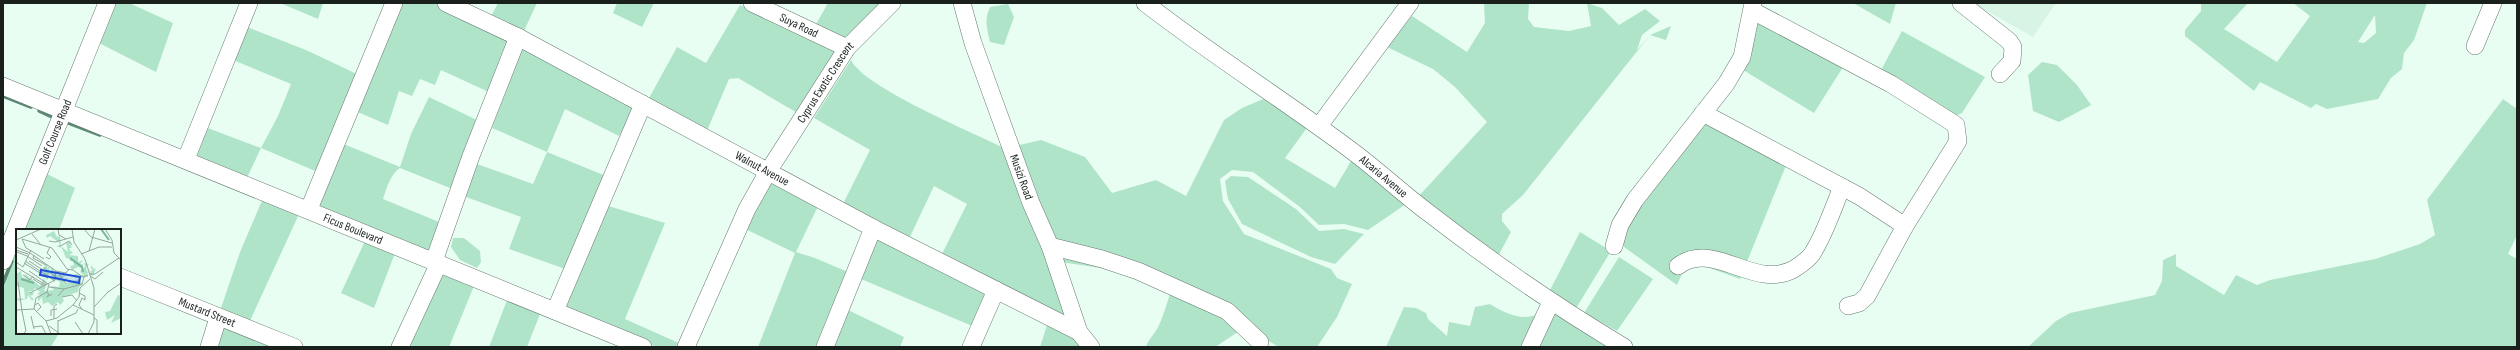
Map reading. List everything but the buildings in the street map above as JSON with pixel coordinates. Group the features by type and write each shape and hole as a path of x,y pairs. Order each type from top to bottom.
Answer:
{"street":[{"name":"Golf Course Road","path":"3,261 11,233 107,3"},
{"path":"186,159 249,3"},
{"path":"309,209 394,3"},
{"name":"Walnut Avenue","path":"446,3 518,37 769,170 873,228 1079,332"},
{"name":"Suya Road","path":"752,3 847,48"},
{"name":"Cyprus Exotic Crescent","path":"686,347 747,209 769,170 847,48 892,3"},
{"name":"Musizi Road","path":"962,3 974,43 1026,189 1050,246 1079,332 1091,347"},
{"name":"Alcaria Avenue","path":"1145,3 1183,32 1319,126 1429,214 1550,302 1571,312 1624,347"},
{"path":"1319,126 1410,3"},
{"path":"1961,3 2009,41 2012,47 2012,62 2000,74"},
{"path":"2475,46 2493,3"},
{"path":"1614,246 1620,225 1635,200 1703,112 1742,57 1753,7 1891,84 1956,125 1958,141 1906,226 1867,296 1859,303 1848,306"},
{"path":"400,347 436,262 471,156 518,37"},
{"name":"Ficus Boulevard","path":"3,86 309,209 641,347"},
{"path":"555,311 643,104"},
{"path":"1703,112 1842,187 1906,226"},
{"path":"1678,266 1687,259 1703,257 1767,276 1786,273 1801,265 1812,254 1842,187"},
{"path":"825,347 873,228"},
{"path":"1050,246 1102,259 1138,271 1220,308 1235,316 1263,345"},
{"name":"Mustard Street","path":"121,277 194,306 218,318 294,347"},
{"path":"972,347 996,290"},
{"path":"1530,347 1550,302"},
{"path":"208,347 218,318"}],"shaded area":[{"path":"1973,3 2056,3 2033,37"}],"green space":[{"path":"114,3 129,3 173,23 156,72 97,42"},
{"path":"280,3 323,3 318,19"},
{"path":"398,3 435,3 465,14 515,39 493,94 441,70 435,85 420,79 412,96 399,91 388,125 353,110"},
{"path":"498,3 537,3 523,33 490,18"},
{"path":"617,3 654,3 642,27 613,13"},
{"path":"828,3 888,3 844,39 815,26"},
{"path":"1484,3 1529,3 1528,19 1534,27 1569,31 1591,26 1587,3 1602,8 1619,25 1645,9 1660,21 1642,35 1637,50 1650,35 1523,195 1502,214 1502,221 1511,232 1497,258 1417,198 1487,122 1455,87 1433,69 1387,47 1412,16 1467,52 1485,23"},
{"path":"1853,3 1896,3 1890,24"},
{"path":"2201,3 2248,3 2224,29 2277,62 2310,16 2293,3 2427,3 2414,40 2404,53 2402,69 2391,78 2378,99 2327,109 2316,104 2311,108 2260,82 2254,91 2185,36 2185,30 2201,11","holes":["2375,15 2376,33 2364,43 2358,42"]},
{"path":"1008,4 1014,17 1004,45 990,42 987,28 988,11 990,7"},
{"path":"740,5 835,49 840,56 799,114 738,78 729,79 706,133 648,100 677,47 706,63"},
{"path":"1756,22 1845,64 1814,113 1743,70"},
{"path":"1671,26 1666,40 1650,35"},
{"path":"247,27 306,50 359,75 320,173 261,148 278,116 291,84 233,60"},
{"path":"1902,31 1985,77 1962,113 1953,117 1879,74"},
{"path":"523,46 637,107 619,136 565,109 547,152 492,128"},
{"path":"851,60 860,71 897,96 945,121 1004,148 1022,192 1033,230 1070,310 1065,318 941,256 967,204 934,186 908,241 842,206 870,150 814,118"},
{"path":"2042,62 2057,65 2077,85 2091,105 2059,122 2033,111 2028,75"},
{"path":"429,97 481,122 455,190 400,168 391,178 383,199 444,224 430,253 320,210 316,204 341,143 400,167 411,134"},
{"path":"1268,97 1309,125 1285,158 1335,188 1354,156 1409,202 1368,230 1344,224 1319,225 1300,207 1253,172 1232,170 1220,179 1223,201 1244,234 1331,269 1337,278 1352,284 1337,317 1317,347 1279,347 1255,333 1238,332 1215,347 1146,347 1161,321 1171,291 1133,273 1061,262 1015,146 1041,140 1085,157 1112,193 1156,180 1186,196 1224,120 1242,108"},
{"path":"2503,99 2517,109 2517,235 2508,254 2517,259 2517,347 2028,347 2056,321 2070,313 2155,295 2162,281 2163,260 2176,254 2176,266 2224,295 2236,275 2257,285 2270,280 2375,259 2420,244 2435,235 2427,200"},
{"path":"1706,118 1787,163 1740,279 1688,260 1677,285 1624,247 1622,240 1627,226"},
{"path":"205,127 261,148 245,182 195,160"},
{"path":"547,152 606,176 568,270 509,249 521,217 466,197 477,164 533,184"},
{"path":"45,173 75,188 59,229 23,229"},
{"path":"1231,176 1248,177 1296,209 1319,231 1344,229 1364,234 1335,264 1311,257 1242,224 1228,199 1225,181"},
{"path":"768,180 820,202 796,252 815,258 855,275 822,347 758,347 795,253 741,227"},
{"path":"264,196 300,212 249,323 220,311 240,252"},
{"path":"605,205 665,223 625,319 681,344 679,347 657,347 564,309"},
{"path":"1580,232 1611,251 1575,310 1548,294"},
{"path":"879,235 990,293 977,328 861,279"},
{"path":"453,238 464,238 480,251 481,262 477,268 460,260 451,247"},
{"path":"365,241 395,253 374,308 341,293"},
{"path":"16,247 16,334 58,334 51,347 3,347 3,280"},
{"path":"1619,257 1653,279 1617,331 1584,313"},
{"path":"438,273 476,281 449,347 408,347 417,332"},
{"path":"509,295 542,309 527,347 489,347"},
{"path":"1490,304 1505,312 1522,317 1534,315 1550,307 1608,347 1386,347 1404,307 1416,308 1426,313 1428,319 1447,336 1449,322 1470,326 1475,307"},
{"path":"848,310 904,337 900,347 833,347"},
{"path":"223,321 282,347 213,347"},
{"path":"1048,322 1068,330 1084,347 1040,347"}],"waterway":[{"path":"3,96 31,107"},
{"path":"39,111 54,118 54,120"},
{"path":"66,122 100,135"},
{"path":"3,283 12,261"}]}
